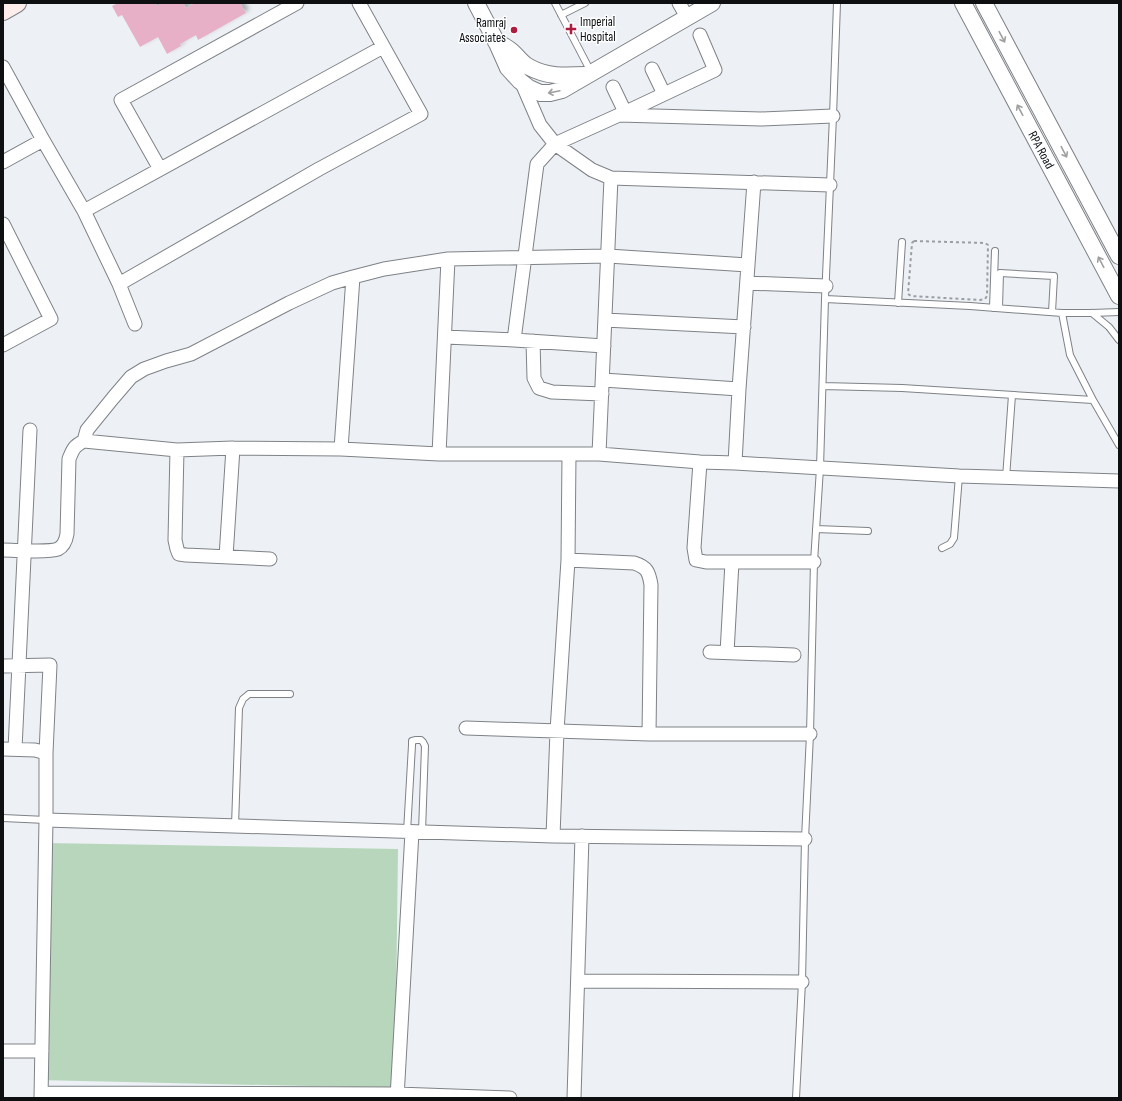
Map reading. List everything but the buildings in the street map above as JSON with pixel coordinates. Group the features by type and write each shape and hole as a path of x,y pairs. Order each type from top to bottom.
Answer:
{"main road":[{"path":"3,11 17,3"}],"street":[{"path":"160,169 121,100 297,3"},
{"path":"120,284 320,169 421,114 359,3"},
{"path":"680,3 687,17"},
{"path":"479,6 508,68 529,88 540,93 550,93 562,90 712,3"},
{"name":"RPA Road","path":"964,3 1119,296"},
{"path":"984,3 1119,256"},
{"path":"977,29 993,20"},
{"path":"514,340 537,164 555,144 715,70 700,35"},
{"path":"496,42 510,50 528,67 541,72 557,76 590,74"},
{"path":"84,211 383,47"},
{"path":"3,67 84,211 120,284 135,324"},
{"path":"652,69 664,94"},
{"path":"520,80 540,125 555,144 592,170 611,178 830,185"},
{"path":"613,87 622,114"},
{"path":"622,114 761,119 833,116"},
{"path":"3,162 43,140"},
{"path":"599,454 611,178"},
{"path":"735,463 754,182"},
{"path":"3,224 51,319 3,345"},
{"path":"84,441 87,430 113,398 131,377 144,369 192,354 289,303 332,283 353,276 384,269 448,259 608,256 748,265"},
{"path":"439,454 448,259"},
{"path":"341,448 353,276"},
{"path":"747,283 825,293"},
{"path":"605,320 744,327"},
{"path":"445,338 514,340 604,346"},
{"path":"533,341 534,378 539,388 552,392 602,394"},
{"path":"603,380 739,389"},
{"path":"30,430 18,665 9,749 46,752"},
{"path":"3,550 51,551 59,549 66,542 69,459 72,450 84,441 178,450 233,448 341,448 439,454 599,454 700,462 959,476 1119,481"},
{"path":"226,557 233,448"},
{"path":"178,450 175,540 179,554 270,559"},
{"path":"553,836 557,731 568,560 569,455"},
{"path":"700,462 694,548 696,560 706,562 814,562"},
{"path":"568,560 634,563 642,565 649,573 651,585 648,734"},
{"path":"727,653 732,562"},
{"path":"710,652 794,655"},
{"path":"3,666 50,665 46,752 41,1095 397,1096 510,1098"},
{"path":"466,728 648,734 810,734"},
{"path":"46,820 553,836 804,839"},
{"path":"397,1096 414,832"},
{"path":"574,1098 582,836"},
{"path":"578,981 802,982"},
{"path":"3,1051 42,1051"}],"lane":[{"path":"555,3 590,74"},
{"path":"561,15 585,3"},
{"path":"796,1098 802,982 804,839 810,734 814,562 820,468 825,293 837,3"},
{"path":"898,303 902,242"},
{"path":"995,251 997,273 996,308"},
{"path":"997,273 1054,276 1052,312"},
{"path":"825,293 898,303 1062,313 1119,312"},
{"path":"1062,313 1070,355 1093,400 1119,445"},
{"path":"1092,313 1109,327 1119,340"},
{"path":"823,386 902,388 1093,400"},
{"path":"1006,478 1012,395"},
{"path":"942,548 950,544 954,538 959,476"},
{"path":"816,529 868,531"},
{"path":"235,826 240,708 243,699 249,694 290,694"},
{"path":"421,740 425,746 414,832 412,741 421,740"},
{"path":"3,818 46,820"}],"path":[{"path":"914,241 985,243 988,245 987,296 985,299 911,296 908,294 912,243 914,241"}],"green space":[{"path":"44,843 398,849 395,1088 38,1080"}],"place":[{"name":"Imperial Hospital","path":"571,29"},
{"name":"Ramraj Associates","path":"514,30"}]}
